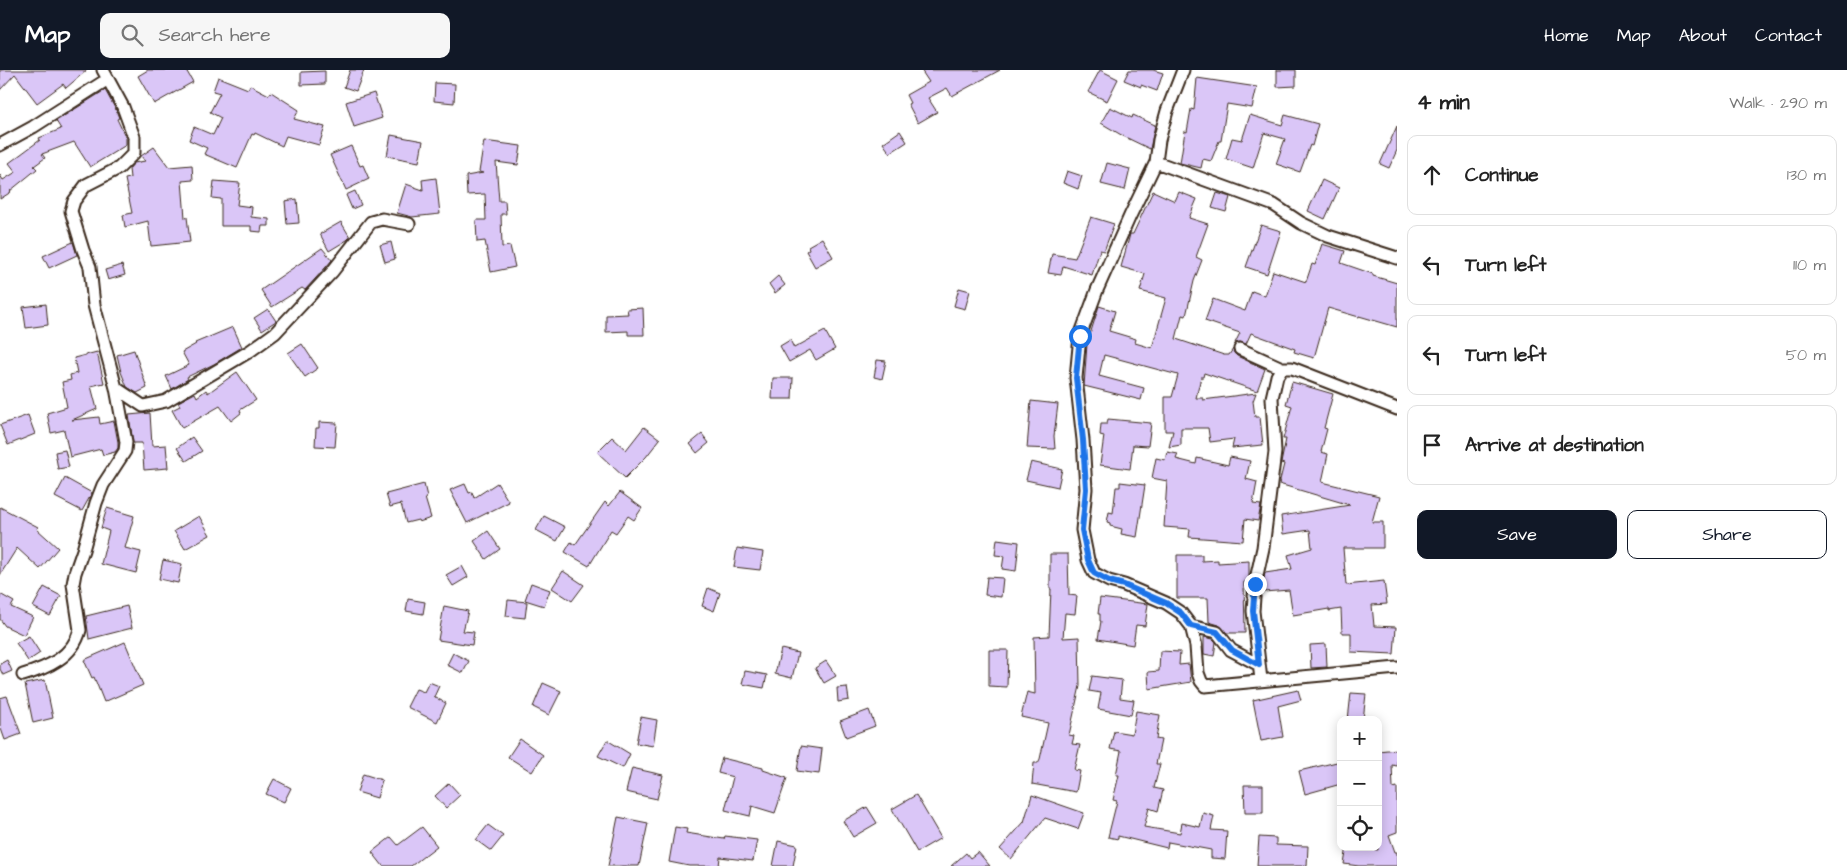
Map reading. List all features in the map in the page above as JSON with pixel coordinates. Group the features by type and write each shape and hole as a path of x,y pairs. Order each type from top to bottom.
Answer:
{"street":[{"path":"1183,70 1167,111 1159,140 1156,162 1097,290 1080,336 1076,378 1085,479 1082,530 1088,560 1094,573 1109,581 1124,585 1166,603 1181,613 1191,626 1196,646 1198,672 1205,686 1397,668"},
{"path":"0,145 33,127 106,75 123,107 134,137 134,153 119,168 86,185 74,201 71,211 90,267 94,305 116,388 126,442 125,451 103,485 75,574 74,584 80,630 78,637 58,660 50,666 23,675"},
{"path":"1156,162 1274,205 1301,223 1328,236 1397,258"},
{"path":"116,388 143,406 166,401 185,391 275,333 332,272 371,222 382,219 409,224"},
{"path":"1240,349 1282,368 1292,368 1397,408"},
{"path":"1260,680 1253,611 1255,584 1263,548 1275,452 1272,398 1276,376 1282,368"},
{"path":"1191,626 1217,632 1232,650 1259,665"}],"building":[{"path":"0,70 87,70 66,88 63,84 37,103 15,74 0,90"},
{"path":"148,70 186,70 193,82 154,104 138,76"},
{"path":"350,70 364,70 356,91 344,87"},
{"path":"921,70 1000,70 952,96 947,88 928,98 937,112 918,123 908,104 910,103 906,95 929,82"},
{"path":"1100,70 1118,79 1107,101 1088,92"},
{"path":"1129,70 1153,70 1163,73 1157,91 1124,80"},
{"path":"1277,70 1296,70 1296,86 1277,87"},
{"path":"325,71 325,84 301,85 301,72"},
{"path":"218,77 248,89 250,85 269,95 271,92 299,110 294,119 325,127 319,145 286,136 282,146 255,133 254,135 252,134 237,168 204,154 207,148 189,140 194,127 213,135 221,118 210,112 220,93 213,91"},
{"path":"1197,78 1257,87 1252,108 1227,104 1221,141 1219,141 1211,161 1203,159 1201,168 1180,163 1185,131 1187,132 1191,109 1194,110"},
{"path":"435,83 455,84 454,103 434,101"},
{"path":"105,90 116,110 119,118 117,119 126,138 126,145 90,167 74,142 42,154 45,158 34,166 37,169 0,199 0,175 3,180 16,172 9,163 40,140 39,138 61,129 56,121"},
{"path":"374,93 382,118 354,127 346,102"},
{"path":"1110,107 1132,118 1133,115 1155,125 1150,149 1101,123"},
{"path":"1250,115 1282,125 1285,115 1318,124 1312,146 1310,145 1300,172 1276,164 1285,139 1264,133 1253,168 1226,159 1232,138 1242,140"},
{"path":"1397,126 1397,150 1389,168 1380,164"},
{"path":"900,131 907,142 890,153 883,143"},
{"path":"391,135 423,141 419,162 387,156"},
{"path":"484,141 521,146 518,165 496,162 499,201 505,201 506,214 501,214 502,247 510,246 515,267 491,272 485,241 477,242 476,220 486,220 485,194 467,195 466,176 483,173 479,172"},
{"path":"351,146 360,166 363,165 369,179 346,190 330,155"},
{"path":"154,147 169,167 192,165 193,180 182,181 185,218 187,217 190,242 151,246 148,221 125,227 123,215 132,213 125,179 130,178 129,169 134,163 145,161 141,156"},
{"path":"1107,163 1130,169 1125,190 1101,184"},
{"path":"1067,171 1082,176 1078,189 1063,183"},
{"path":"436,178 440,214 412,217 397,213 406,184 423,190 422,180"},
{"path":"1322,180 1339,188 1325,219 1308,211"},
{"path":"214,181 240,183 237,205 252,207 251,217 269,219 269,226 262,226 261,232 251,231 251,226 221,226 221,199 212,198"},
{"path":"355,191 361,205 352,209 346,195"},
{"path":"1153,191 1175,201 1179,192 1197,199 1189,218 1208,224 1196,257 1202,260 1194,281 1186,316 1182,315 1176,339 1224,355 1229,355 1233,349 1237,356 1265,369 1257,391 1204,373 1203,377 1201,377 1196,398 1203,398 1203,400 1256,393 1253,401 1255,417 1260,417 1263,445 1232,448 1234,439 1210,442 1208,428 1181,428 1181,445 1169,447 1173,431 1165,431 1165,397 1172,397 1178,375 1104,355 1099,376 1144,388 1141,400 1084,386 1087,344 1099,306 1115,311 1109,331 1136,339 1135,343 1152,348 1166,298 1140,291 1145,274 1121,267 1130,234 1133,234"},
{"path":"1217,193 1230,197 1226,212 1212,208"},
{"path":"297,199 299,223 287,224 285,201"},
{"path":"1091,217 1114,224 1104,251 1100,250 1092,275 1063,266 1061,275 1048,273 1052,254 1075,258"},
{"path":"341,222 350,237 329,251 320,234"},
{"path":"1261,225 1281,231 1267,274 1246,267"},
{"path":"822,238 833,257 815,267 806,251 809,249 808,246"},
{"path":"73,242 77,255 49,268 43,256"},
{"path":"391,242 395,259 385,262 380,245"},
{"path":"1322,244 1345,251 1341,263 1397,283 1397,327 1328,308 1314,358 1294,352 1295,349 1251,333 1246,344 1235,343 1240,333 1205,321 1213,299 1245,311 1252,291 1265,296 1273,271 1306,282 1312,264 1315,265"},
{"path":"322,248 332,260 305,290 302,288 272,307 261,290"},
{"path":"122,265 125,275 108,280 105,270"},
{"path":"778,276 785,285 775,293 769,284"},
{"path":"959,288 970,291 965,309 954,306"},
{"path":"46,304 48,325 26,328 23,307"},
{"path":"643,308 644,335 628,335 628,331 606,332 606,315 628,314 627,309"},
{"path":"268,309 276,321 262,330 254,318"},
{"path":"233,327 242,347 214,364 187,377 188,379 172,389 166,376 189,365 182,352 195,343"},
{"path":"825,331 835,349 816,360 810,350 789,362 780,346 790,340 794,348"},
{"path":"302,344 318,368 305,377 288,353"},
{"path":"134,350 147,388 137,393 127,387 117,355"},
{"path":"97,352 104,383 91,386 97,409 72,420 99,417 100,424 114,421 118,448 115,452 103,455 101,449 70,457 64,430 51,433 47,413 67,407 62,382 71,380 70,375 77,373 74,358"},
{"path":"877,360 886,361 882,379 874,377"},
{"path":"237,372 256,400 240,410 241,413 231,421 220,406 182,428 172,410 180,406 178,402 195,393 197,397 206,390 208,393"},
{"path":"773,378 793,378 792,399 772,399"},
{"path":"1292,382 1333,394 1324,428 1327,429 1321,452 1328,454 1322,482 1379,496 1372,522 1383,522 1383,548 1343,548 1346,585 1384,581 1387,604 1372,605 1374,626 1396,627 1394,654 1351,652 1351,633 1342,633 1341,609 1293,615 1289,590 1264,592 1265,573 1292,569 1288,555 1312,548 1310,530 1283,534 1281,516 1350,505 1279,484 1284,464 1281,463 1286,439 1283,439 1292,406 1286,404"},
{"path":"1031,401 1058,404 1054,436 1055,449 1027,448"},
{"path":"150,413 152,446 166,445 168,468 144,470 142,443 133,443 129,415"},
{"path":"28,415 35,434 8,445 0,425"},
{"path":"1108,419 1151,423 1148,446 1133,445 1130,469 1100,465 1104,436 1100,435 1101,424 1107,424"},
{"path":"319,422 337,423 335,447 315,446 316,428 319,428"},
{"path":"644,427 660,439 646,457 625,478 597,452 612,437 626,450"},
{"path":"702,434 709,443 697,453 690,444"},
{"path":"192,437 202,451 186,461 177,448"},
{"path":"65,450 69,467 58,469 55,452"},
{"path":"1167,452 1178,454 1176,459 1196,464 1197,458 1228,465 1230,457 1250,461 1246,479 1257,482 1253,504 1261,505 1258,521 1245,519 1243,541 1189,537 1190,529 1164,527 1167,481 1152,478 1156,458 1165,460"},
{"path":"1031,462 1062,469 1058,487 1026,480"},
{"path":"65,478 92,493 82,511 55,497"},
{"path":"1120,482 1145,485 1137,537 1121,534 1122,529 1110,526 1110,523 1107,522 1109,512 1113,513 1116,487 1120,487"},
{"path":"497,483 509,502 467,523 450,490 465,484 469,493 472,492 474,498"},
{"path":"424,484 427,497 425,498 431,518 419,522 418,520 406,523 401,504 390,507 386,494"},
{"path":"620,492 642,508 634,520 628,516 616,533 611,530 589,566 565,552 571,542 575,545 605,502 609,506"},
{"path":"0,507 38,527 37,529 58,548 40,569 17,548 0,575"},
{"path":"107,508 134,516 125,548 141,552 136,573 101,564 109,531 101,528"},
{"path":"199,516 210,535 185,549 174,531"},
{"path":"544,516 565,527 557,541 536,530"},
{"path":"488,531 500,549 486,559 474,541"},
{"path":"997,539 1019,542 1016,571 1002,569 1004,556 995,555"},
{"path":"737,548 763,552 760,570 734,567"},
{"path":"1050,554 1068,554 1069,595 1077,596 1075,614 1065,613 1063,638 1079,637 1080,686 1069,735 1074,736 1072,744 1080,745 1074,770 1080,771 1076,792 1032,784 1034,763 1038,763 1040,759 1048,723 1021,717 1027,692 1035,694 1034,637 1049,636"},
{"path":"1177,555 1202,555 1202,561 1218,560 1218,563 1249,561 1248,582 1244,582 1245,633 1227,633 1219,625 1209,622 1208,598 1177,598"},
{"path":"163,560 182,564 178,583 159,579"},
{"path":"462,566 468,577 453,586 446,575"},
{"path":"563,571 584,585 572,601 552,588"},
{"path":"987,577 1003,578 1001,597 985,595"},
{"path":"531,583 550,590 544,606 525,600"},
{"path":"44,587 61,596 50,616 33,607"},
{"path":"708,588 720,593 714,611 702,606"},
{"path":"0,594 14,602 11,607 33,617 24,635 5,626 0,619"},
{"path":"1100,598 1148,604 1145,626 1136,625 1133,645 1098,639 1101,621 1100,614 1098,614"},
{"path":"408,599 425,602 423,614 406,611"},
{"path":"508,600 527,602 525,618 506,616"},
{"path":"127,606 132,628 89,639 86,616"},
{"path":"444,606 468,611 463,631 474,632 472,645 438,640"},
{"path":"29,636 40,653 28,661 16,643"},
{"path":"1204,637 1213,639 1216,642 1214,656 1204,654"},
{"path":"125,642 143,685 104,702 94,677 92,678 84,660"},
{"path":"1326,644 1327,667 1311,668 1310,645"},
{"path":"781,649 798,653 792,678 775,674"},
{"path":"989,650 1008,650 1007,687 989,686"},
{"path":"1160,651 1180,652 1179,665 1189,664 1191,682 1149,689 1148,672 1159,671"},
{"path":"453,653 469,661 463,673 447,665"},
{"path":"7,660 12,671 3,675 0,664"},
{"path":"826,661 836,676 824,683 815,668"},
{"path":"745,671 767,675 764,688 742,684"},
{"path":"1092,676 1122,680 1120,698 1134,700 1131,715 1098,709 1101,693 1089,691"},
{"path":"45,680 53,718 33,723 25,684"},
{"path":"429,682 439,686 434,697 446,703 437,722 407,707 416,689 424,692"},
{"path":"543,683 561,691 549,715 533,707"},
{"path":"847,687 849,700 838,702 837,688"},
{"path":"1298,690 1301,700 1278,706 1283,737 1261,741 1253,700"},
{"path":"1351,693 1366,694 1363,716 1348,716"},
{"path":"7,696 21,734 5,740 0,726 0,698"},
{"path":"869,710 875,726 846,737 840,721"},
{"path":"1136,711 1160,715 1156,739 1161,740 1156,764 1160,764 1154,788 1163,790 1158,811 1149,808 1144,827 1180,833 1182,823 1200,827 1203,813 1214,816 1211,830 1227,831 1225,859 1211,858 1211,850 1168,842 1167,848 1118,836 1118,839 1108,837 1117,801 1113,800 1119,775 1116,775 1121,751 1110,749 1114,731 1132,734"},
{"path":"641,717 657,720 653,746 636,743"},
{"path":"520,739 543,755 532,772 508,757"},
{"path":"607,740 630,754 623,768 598,756"},
{"path":"801,746 822,749 819,774 797,771"},
{"path":"1397,749 1397,766 1392,765 1393,788 1397,787 1397,832 1389,835 1395,852 1397,852 1397,866 1344,864 1346,851 1382,851 1382,751"},
{"path":"722,758 763,768 763,770 787,778 775,813 752,806 750,816 725,810 733,777 718,773"},
{"path":"1337,762 1337,785 1305,794 1299,771"},
{"path":"632,768 663,775 657,799 626,792"},
{"path":"363,774 382,780 377,798 357,792"},
{"path":"274,779 291,788 284,802 266,794"},
{"path":"449,783 460,795 446,808 435,796"},
{"path":"1244,785 1263,785 1263,813 1245,813"},
{"path":"916,795 941,838 917,852 892,809"},
{"path":"1032,795 1084,813 1078,829 1045,818 1011,859 1000,849 1024,822"},
{"path":"867,807 877,823 853,837 843,821"},
{"path":"618,817 648,823 639,866 608,866"},
{"path":"488,825 503,836 491,851 476,840"},
{"path":"422,827 437,846 411,866 383,866 372,852 391,837 398,845"},
{"path":"675,827 687,829 686,833 724,839 725,836 757,840 753,861 720,857 719,866 689,866 669,862"},
{"path":"1259,837 1276,838 1276,845 1308,846 1307,866 1257,866"},
{"path":"778,841 797,845 793,866 773,866"},
{"path":"978,852 990,866 951,866 966,853 970,858"}],"route":[{"path":"1080,336 1076,378 1086,489 1082,530 1088,560 1094,573 1109,581 1124,585 1166,603 1181,613 1191,626 1217,632 1232,650 1259,665 1253,611 1255,584"}]}
